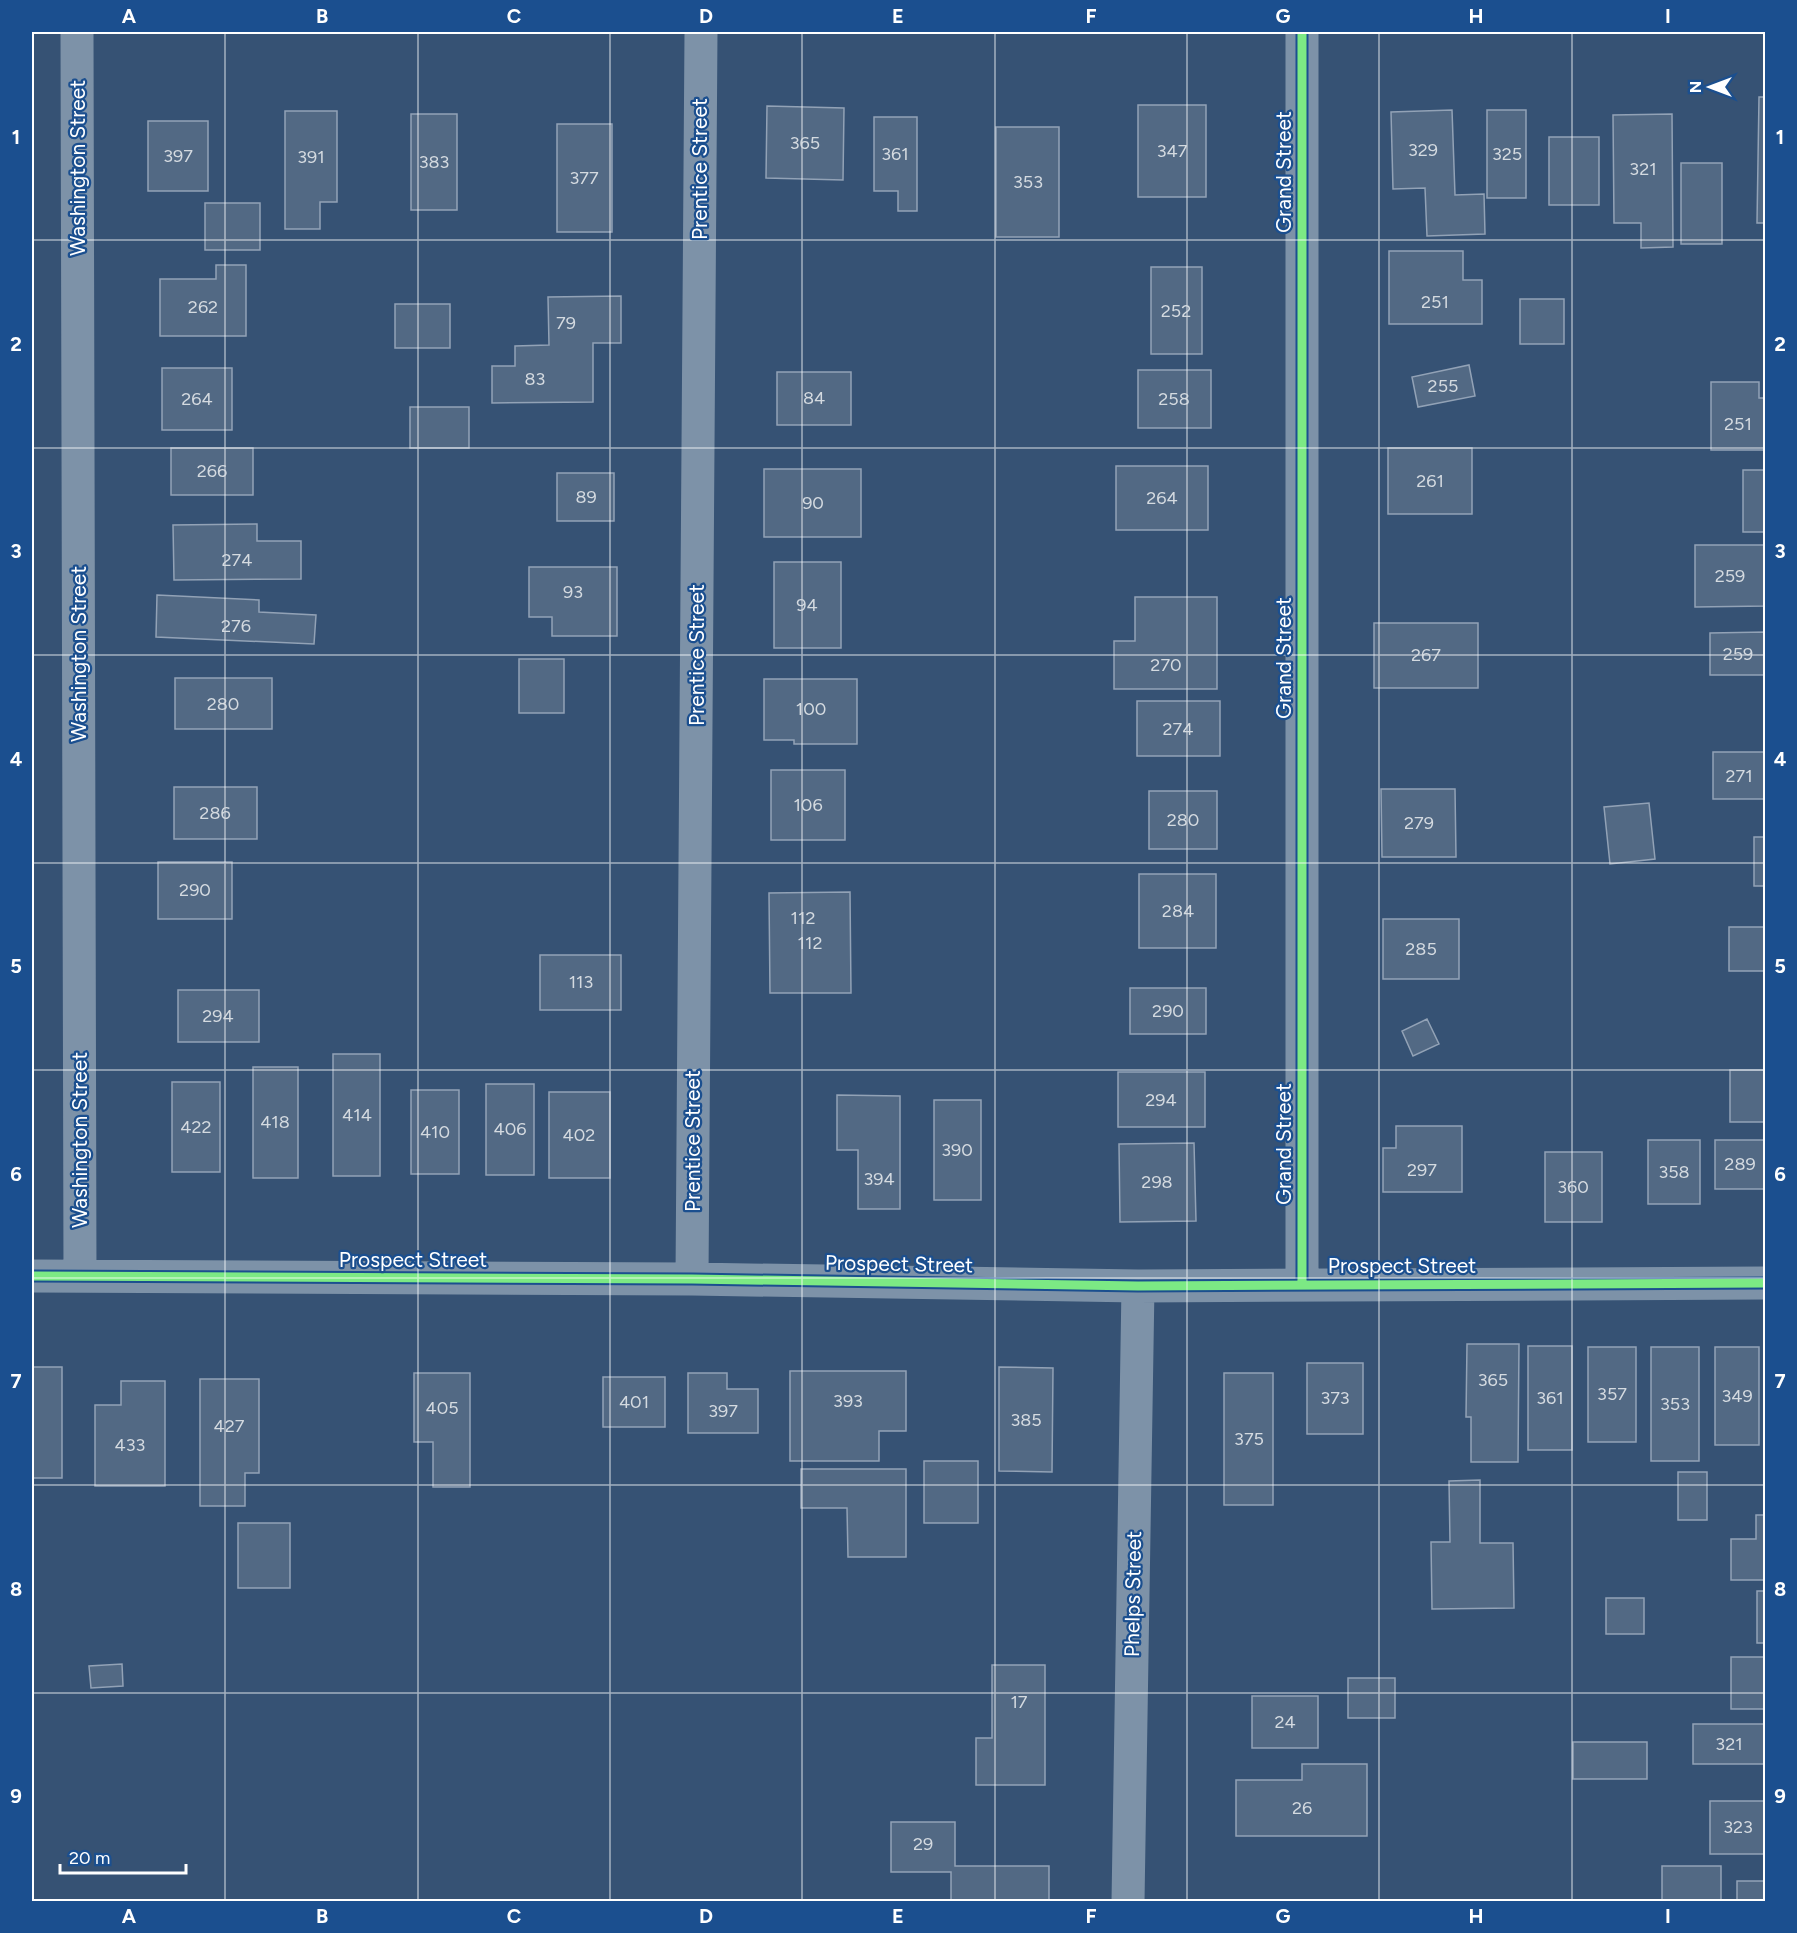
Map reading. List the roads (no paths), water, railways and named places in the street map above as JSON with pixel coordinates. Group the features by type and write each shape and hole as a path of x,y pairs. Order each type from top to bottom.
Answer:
{"street":[{"name":"Washington Street","path":"77,32 80,1276"},
{"name":"Prentice Street","path":"692,1279 701,32"},
{"name":"Grand Street","path":"1302,32 1302,1285"},
{"name":"Prospect Street","path":"32,1276 692,1279 1138,1286 1766,1283"},
{"name":"Phelps Street","path":"1128,1902 1138,1286"}]}
